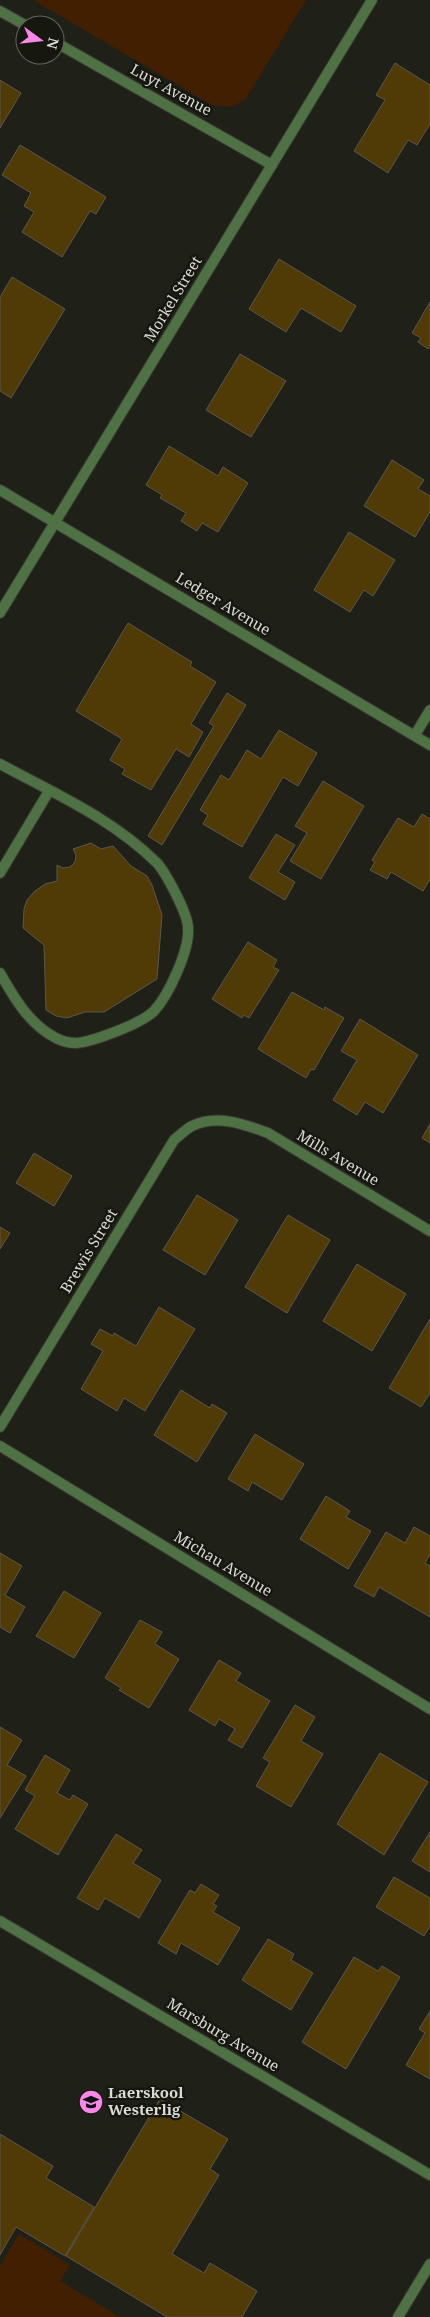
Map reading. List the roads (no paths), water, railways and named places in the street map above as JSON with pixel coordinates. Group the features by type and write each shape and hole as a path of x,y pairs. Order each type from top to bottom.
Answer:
{"street":[{"name":"Morkel Street","path":"0,613 372,0"},
{"path":"0,11 15,19"},
{"name":"Luyt Avenue","path":"65,48 272,164"},
{"name":"Ledger Avenue","path":"0,490 430,745"},
{"path":"415,735 430,710"},
{"path":"0,764 107,822 158,864 178,898 188,928 179,971 154,1011 120,1030 81,1044 57,1039 36,1025 14,998 0,974"},
{"path":"0,873 49,791"},
{"name":"Brewis Street","path":"0,1427 174,1140 192,1126 209,1121 227,1121"},
{"name":"Mills Avenue","path":"227,1121 268,1133 430,1231"},
{"name":"Michau Avenue","path":"0,1446 430,1709"},
{"name":"Marsburg Avenue","path":"0,1921 430,2175"},
{"path":"398,2317 430,2264"}],"place":[{"name":"Laerskool Westerlig","path":"91,2102"}]}
